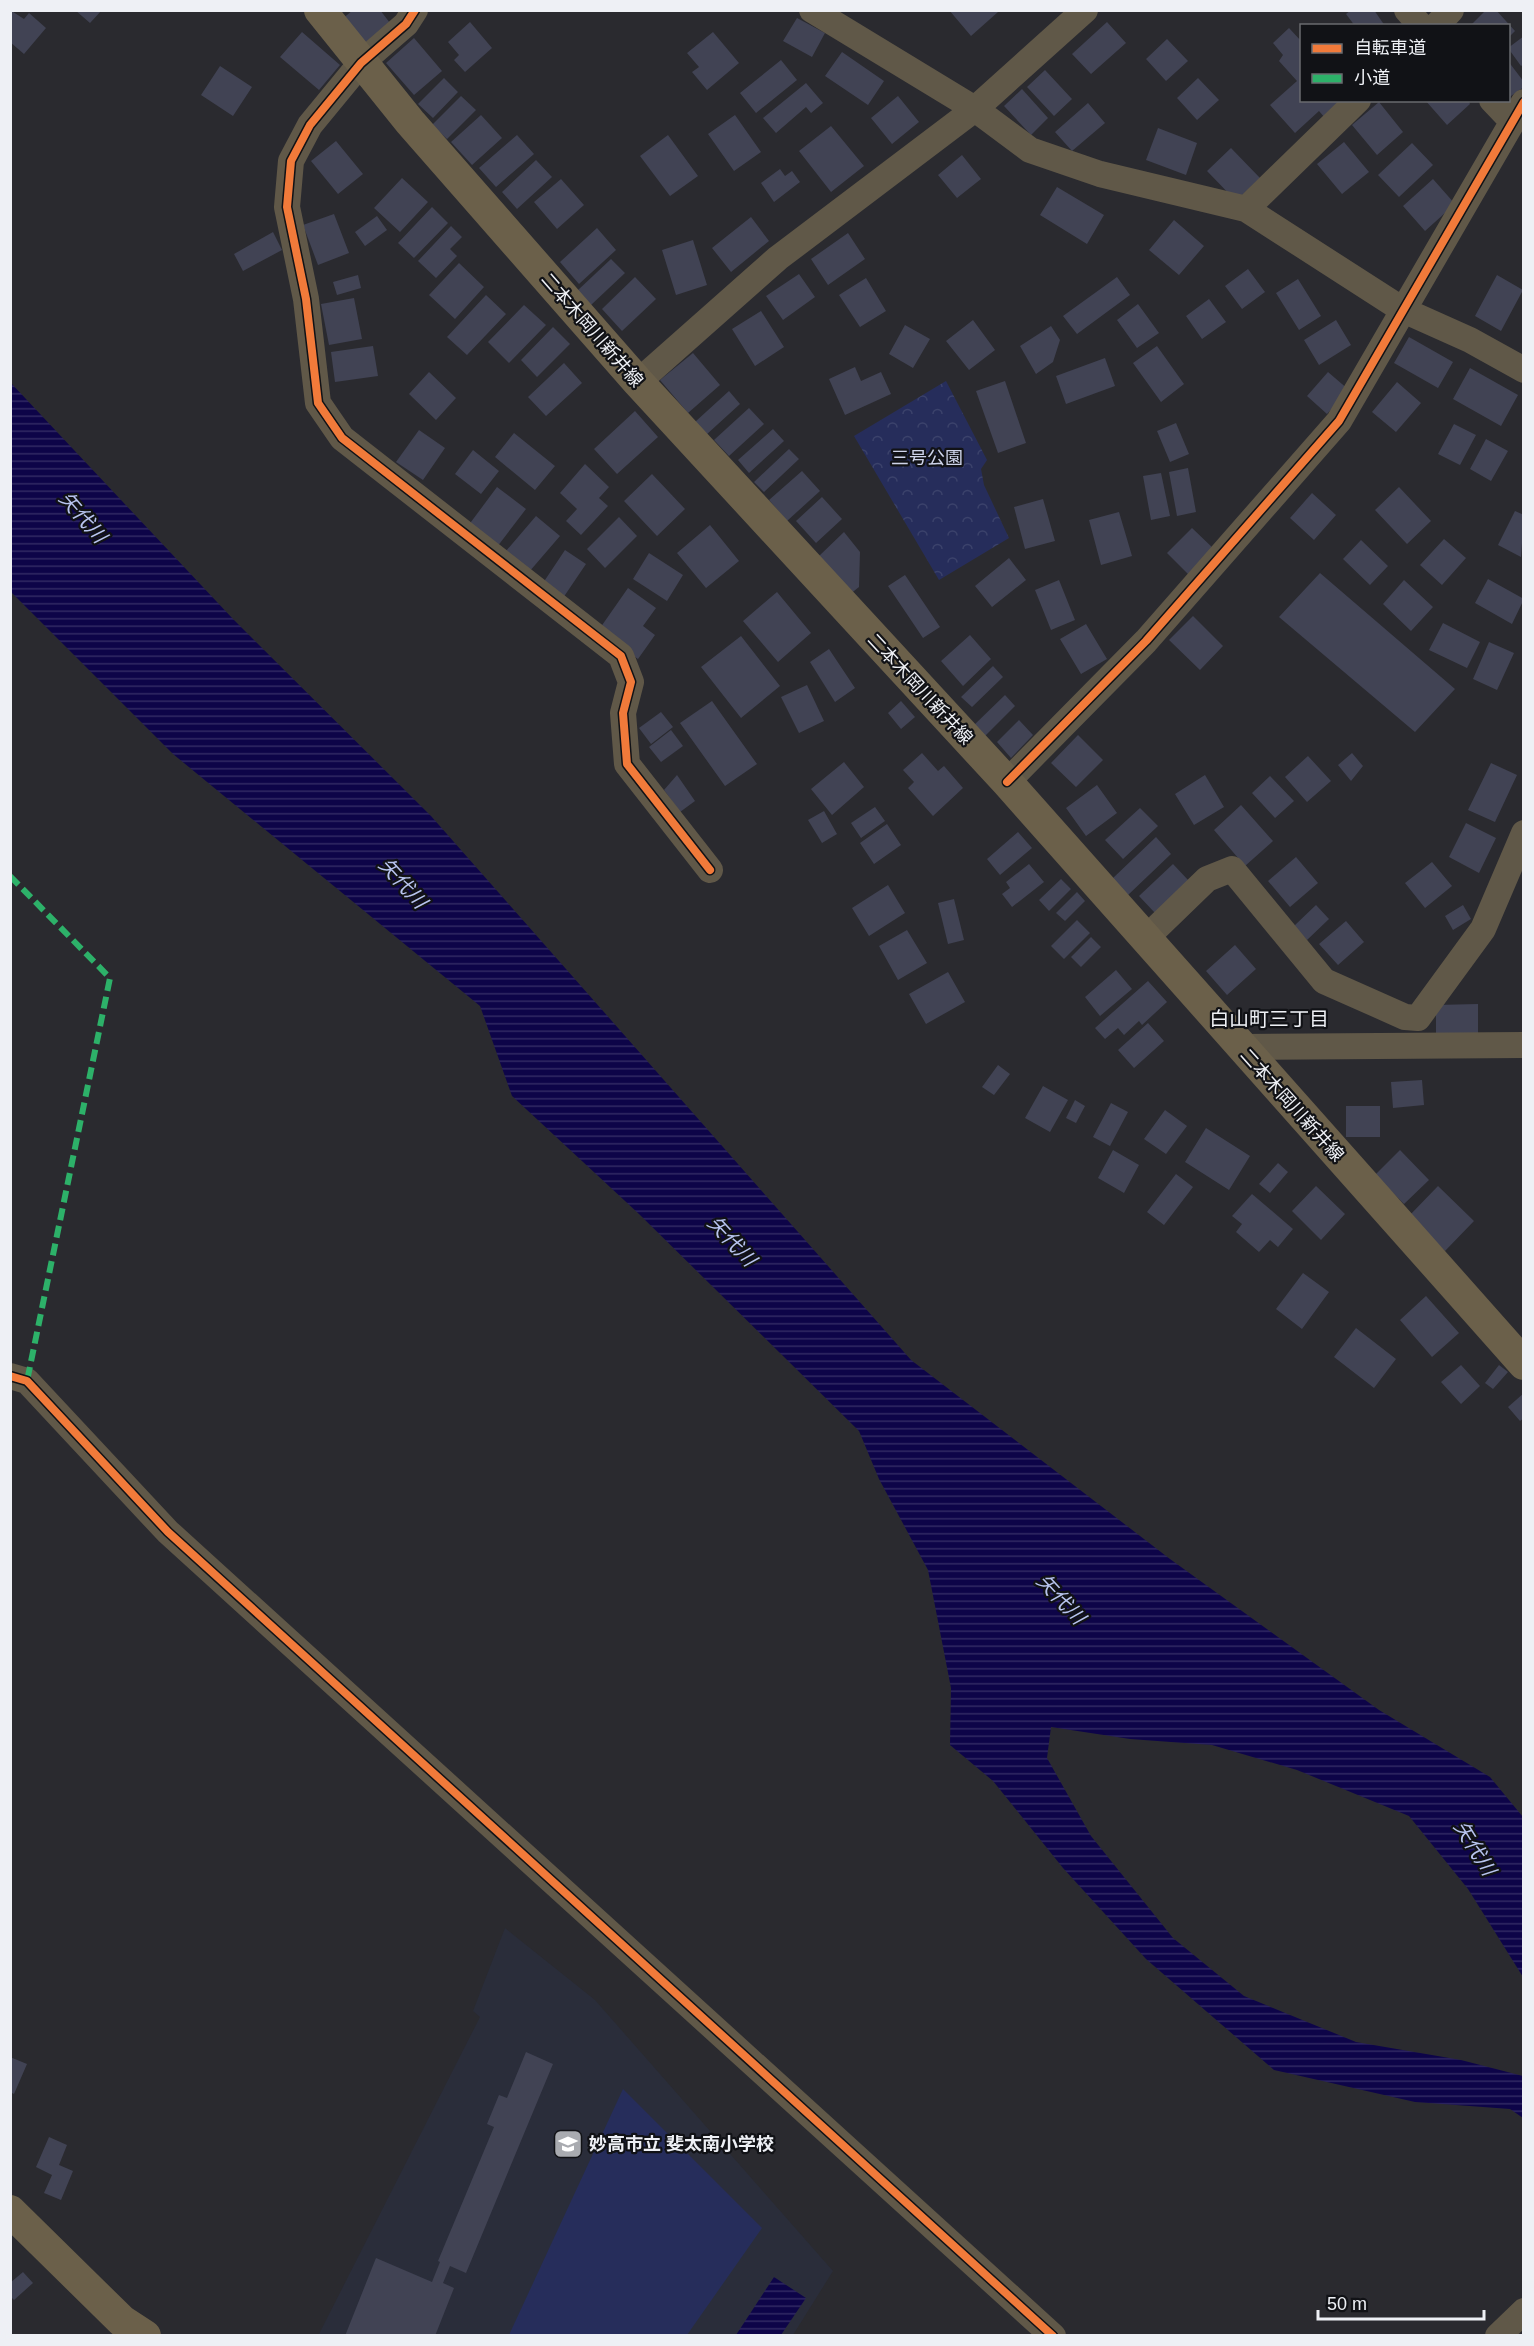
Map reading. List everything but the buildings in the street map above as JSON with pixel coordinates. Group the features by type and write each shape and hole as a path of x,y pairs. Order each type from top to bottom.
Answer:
{"main road":[{"name":"二本木岡川新井線","path":"320,10 410,122 638,382 1007,782 1524,1364"},
{"path":"10,2211 122,2321 145,2336"}],"street":[{"path":"415,10 406,24 361,63 310,125 291,161 287,207 306,299 318,403 342,438 621,656 631,682 623,713 627,764 710,870"},
{"path":"812,10 975,109 1030,150 1100,174 1246,209 1404,310 1470,340 1524,370"},
{"path":"638,382 778,258 975,109 1085,10"},
{"path":"1407,10 1419,24"},
{"path":"1438,24 1451,10"},
{"path":"1246,209 1356,102"},
{"path":"1007,782 1146,641 1339,421 1518,111 1497,102"},
{"path":"1419,1046 1418,1018 1483,929 1524,833"},
{"path":"1145,939 1207,879 1232,869 1324,981 1405,1017 1418,1018"},
{"path":"1240,1047 1524,1045"},
{"path":"10,1376 27,1381 168,1532 1053,2336"}],"shaded area":[{"name":"妙高市立 斐太南小学校","path":"505,1928 595,2000 833,2271 793,2335 318,2336 480,2017 473,2011"}],"green space":[{"name":"三号公園","path":"946,381 987,460 981,469 984,485 1009,538 939,580 854,436"},
{"path":"623,2089 762,2228 687,2335 509,2335"}],"water":[{"name":"矢代川","path":"10,382 233,619 431,816 911,1360 1170,1559 1379,1710 1490,1777 1523,1817 1523,1977 1468,1889 1409,1816 1297,1770 1212,1745 1130,1739 1051,1727 1047,1758 1091,1836 1173,1938 1244,1996 1356,2042 1461,2060 1523,2076 1523,2118 1510,2109 1415,2102 1274,2070 1146,1959 1063,1868 993,1781 950,1745 951,1688 928,1570 879,1479 859,1431 639,1214 512,1096 480,1006 173,754 11,592"},
{"path":"774,2277 806,2298 781,2335 736,2335"}],"marked path":[{"path":"10,876 110,978 27,1381"}],"cycle path":[{"path":"415,10 406,24 361,63 310,125 291,161 287,207 306,299 318,403 342,438 621,656 631,682 623,713 627,764 710,870"},
{"path":"1007,782 1146,641 1339,421 1524,102"},
{"path":"10,1376 27,1381 168,1532 1053,2336"}],"place":[{"name":"妙高市立 斐太南小学校","path":"568,2144"}],"district":[{"name":"白山町三丁目","path":"1269,1019"}]}
